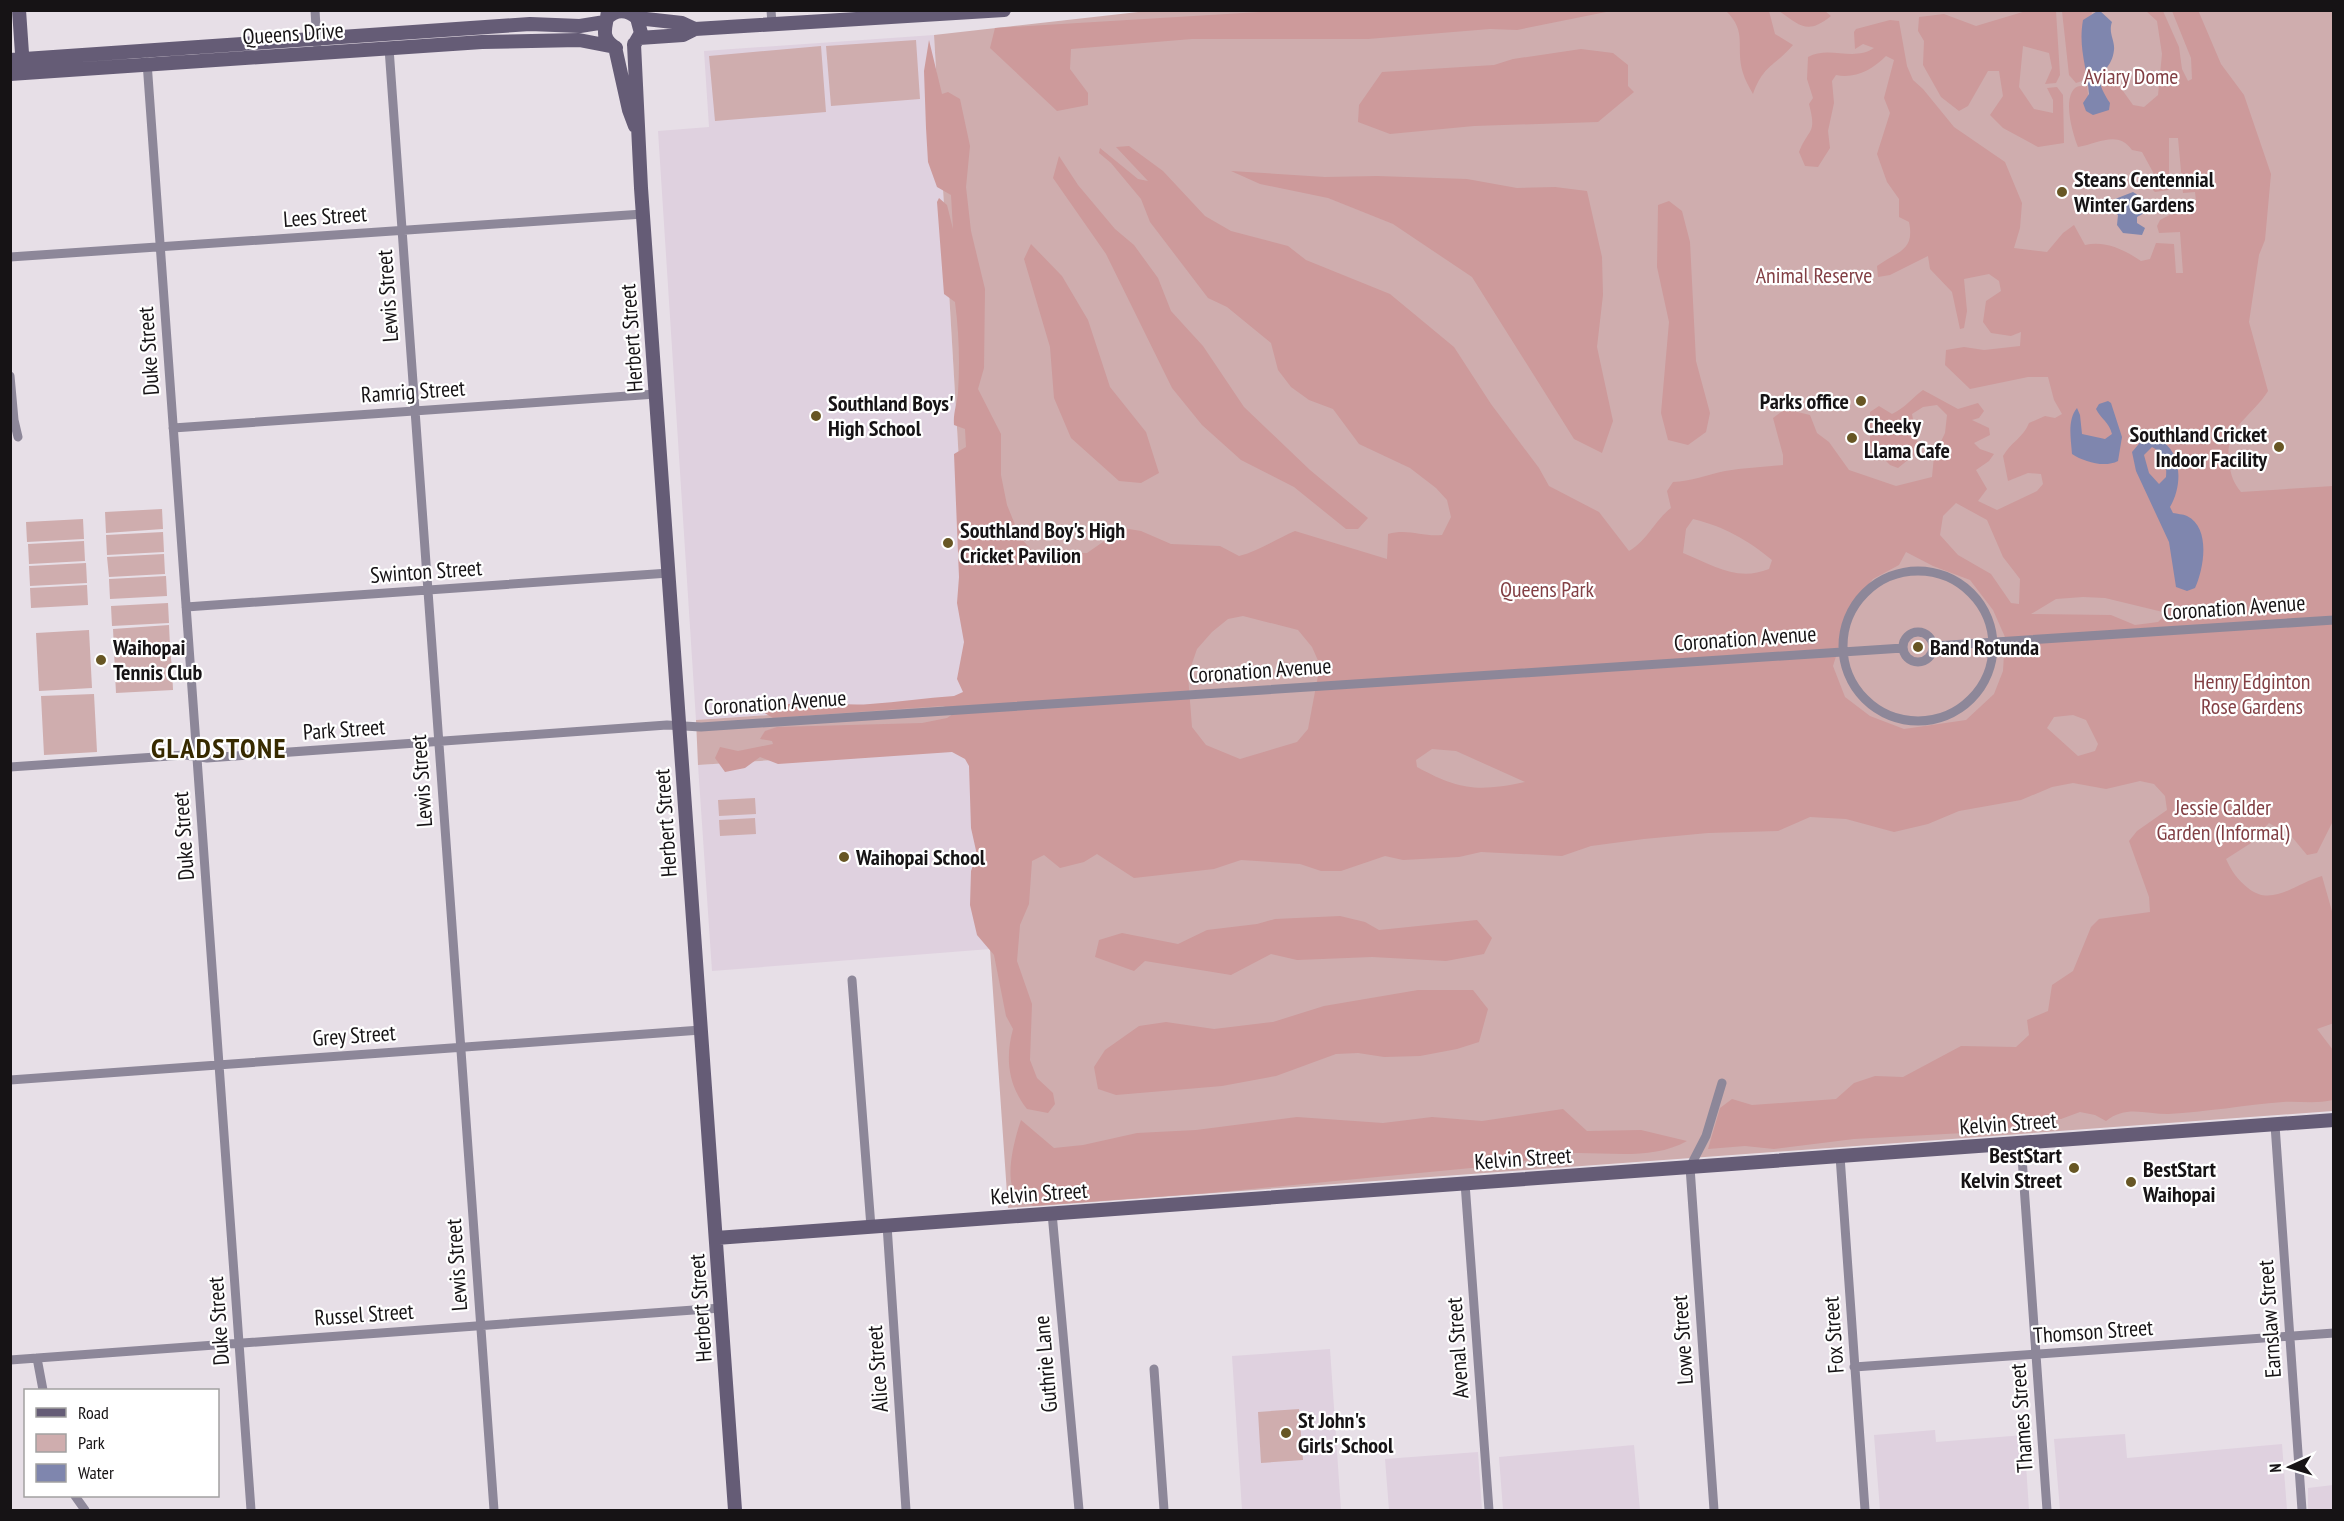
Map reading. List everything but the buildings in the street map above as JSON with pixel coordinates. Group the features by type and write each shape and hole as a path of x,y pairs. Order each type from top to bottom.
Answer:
{"main road":[{"path":"17,74 19,10"},
{"path":"615,47 627,48 637,41 683,35 695,29 771,17 1004,10"},
{"path":"607,17 618,11 682,24 695,29"},
{"name":"Herbert Street","path":"634,14 641,28 637,41 638,132 643,214 735,1510"},
{"name":"Queens Drive","path":"17,74 147,58 317,46 543,24 580,26 607,17"},
{"name":"Herbert Street","path":"607,17 606,39 615,47 629,110 638,132"},
{"name":"Queens Drive","path":"317,46 389,48 559,40 593,41 615,47"},
{"name":"Queens Drive","path":"17,60 147,58"},
{"name":"Kelvin Street","path":"716,1238 2334,1120"}],"street":[{"path":"315,10 317,46"},
{"name":"Lewis Street","path":"389,48 494,1510"},
{"name":"Duke Street","path":"147,58 251,1510"},
{"name":"Lees Street","path":"10,257 643,214"},
{"path":"10,376 18,437"},
{"name":"Ramrig Street","path":"173,428 656,394"},
{"path":"1907,572 1941,574 1971,592 1982,607 1990,624 1993,642 1991,663 1984,682 1971,699 1954,712 1935,719 1914,721 1893,716 1874,706 1859,691 1848,672 1844,651 1847,624 1860,599 1881,581 1907,572"},
{"name":"Swinton Street","path":"186,607 669,573"},
{"name":"Coronation Avenue","path":"1934,646 2334,620"},
{"path":"1917,632 1926,634 1934,646 1930,656 1917,662 1908,657 1903,648 1906,639 1917,632"},
{"name":"Coronation Avenue","path":"680,725 713,726 1903,648"},
{"name":"Park Street","path":"10,767 185,755 207,758 680,725"},
{"path":"852,980 871,1227"},
{"name":"Grey Street","path":"10,1080 701,1030"},
{"path":"1690,1167 1706,1136 1722,1083"},
{"name":"Earnslaw Street","path":"2275,1125 2302,1510"},
{"name":"Thames Street","path":"2021,1143 2047,1510"},
{"name":"Fox Street","path":"1840,1156 1865,1510"},
{"name":"Lowe Street","path":"1690,1167 1714,1510"},
{"name":"Avenal Street","path":"1465,1183 1488,1510"},
{"name":"Guthrie Lane","path":"1052,1214 1079,1510"},
{"name":"Alice Street","path":"887,1226 906,1510"},
{"name":"Russel Street","path":"10,1360 721,1308"},
{"name":"Thomson Street","path":"1854,1367 2334,1333"},
{"path":"37,1358 43,1389"},
{"path":"1154,1369 1164,1510"},
{"path":"76,1497 85,1510"}],"shaded area":[{"name":"Southland Boys' High School","path":"934,35 973,701 696,720 658,131 709,127 704,51"},
{"name":"Waihopai School","path":"976,747 990,949 712,971 698,765"},
{"name":"St John's Girls' School","path":"1330,1349 1341,1510 1242,1510 1232,1356"},
{"path":"1935,1430 1936,1442 2024,1435 2029,1510 1880,1510 1874,1435"},
{"path":"2125,1434 2127,1458 2282,1444 2287,1510 2060,1510 2054,1439"},
{"path":"1634,1445 1640,1510 1503,1510 1499,1457"},
{"path":"1478,1452 1482,1510 1389,1510 1385,1459"},
{"path":"2333,1485 2333,1510 2308,1510 2308,1488"}],"green space":[{"name":"Queens Park","path":"1156,10 2333,11 2333,1111 1008,1208 976,747 698,765 696,720 973,701 934,35"},
{"path":"2198,10 2221,64 2244,95 2271,174 2265,240 2259,255 2249,322 2268,391 2240,424 2231,440 2229,462 2233,478 2241,492 2333,486 2334,819 2317,853 2307,855 2292,837 2269,823 2251,843 2226,859 2230,868 2244,885 2257,894 2266,896 2284,892 2322,876 2333,915 2334,1023 2317,1029 2333,1050 2333,1100 2283,1102 2168,1114 2136,1111 2121,1113 2106,1121 2095,1115 2080,1112 2061,1119 2030,1121 2000,1131 1854,1139 1774,1149 1745,1146 1708,1149 1720,1108 1732,1099 1752,1105 1836,1099 1854,1083 1875,1076 1903,1077 1961,1046 2016,1047 2029,1035 2027,1020 2048,1011 2052,985 2073,971 2091,927 2099,919 2150,912 2149,897 2129,841 2137,831 2167,810 2165,796 2154,784 2140,781 2106,789 2073,783 2052,787 2021,800 1959,811 1928,824 1894,832 1846,819 1810,817 1778,831 1708,833 1644,839 1591,846 1562,856 1481,852 1459,857 1403,860 1385,856 1341,871 1321,871 1300,864 1241,860 1214,869 1134,878 1097,854 1084,862 1060,868 1044,855 1032,861 1029,904 1020,925 1017,961 1032,1004 1030,1060 1037,1078 1053,1093 1055,1104 1048,1113 1027,1109 1012,1081 1009,1050 1013,1029 1006,1016 994,955 977,935 970,905 971,871 977,855 971,828 969,766 965,759 952,752 778,764 760,757 745,768 725,772 715,758 720,747 738,751 773,744 772,741 760,739 765,731 777,727 922,723 947,718 956,712 943,706 773,718 763,712 775,707 802,703 870,704 954,696 963,692 957,679 964,642 957,603 959,577 954,454 966,447 965,429 954,425 959,381 957,325 955,302 944,294 937,202 939,198 947,205 953,229 951,195 937,187 928,162 924,71 929,40 942,94 948,92 960,99 970,146 966,187 971,231 985,289 984,368 978,389 1001,434 1001,475 1007,505 1020,537 1033,552 1087,553 1123,528 1141,531 1171,544 1220,546 1239,556 1295,531 1387,559 1388,534 1402,532 1442,535 1451,517 1447,500 1436,488 1410,468 1359,444 1333,409 1309,400 1291,387 1278,370 1271,343 1227,307 1208,298 1150,222 1141,199 1111,163 1099,153 1100,148 1138,179 1148,181 1116,147 1129,146 1163,171 1205,216 1231,231 1288,246 1306,260 1390,294 1454,347 1491,404 1539,468 1549,486 1599,512 1629,551 1641,542 1671,508 1667,491 1673,482 1725,471 1783,465 1783,455 1773,418 1785,409 1810,415 1817,433 1829,442 1849,470 1896,486 1932,477 1934,456 1945,433 1947,415 1937,405 1923,407 1912,414 1919,451 1898,468 1890,465 1870,445 1870,412 1879,406 1892,414 1897,412 1923,390 1958,409 1978,403 1984,411 1979,418 1972,420 1989,428 1990,435 1974,443 1980,449 1994,454 1989,461 1976,470 1987,489 1978,501 1997,510 2037,491 2043,484 2041,474 2028,473 2008,481 2003,456 2024,433 2029,423 2045,416 2055,418 2062,414 2054,400 2048,377 2028,377 1970,389 1945,365 1946,350 1964,347 1984,350 2020,346 2021,332 2011,336 1991,333 1983,322 1986,301 2001,291 1999,281 1989,274 1964,279 1967,311 1964,328 1960,329 1952,292 1930,269 1928,256 1890,275 1878,277 1877,266 1907,245 1910,232 1909,222 1899,217 1899,199 1887,182 1877,154 1890,113 1884,98 1894,60 1886,56 1863,72 1850,76 1836,75 1832,81 1834,103 1828,131 1830,148 1818,167 1805,166 1799,152 1812,126 1809,104 1813,98 1807,79 1808,57 1824,52 1858,54 1866,52 1874,48 1863,44 1855,49 1854,32 1856,29 1890,20 1899,21 1907,66 1913,80 1954,127 2005,162 2022,203 2020,228 2014,248 2047,252 2063,233 2074,225 2085,245 2100,244 2114,247 2141,261 2150,259 2156,243 2174,244 2176,273 2183,273 2180,232 2159,233 2157,226 2160,220 2196,201 2195,192 2183,193 2178,138 2169,138 2169,190 2155,192 2152,189 2154,174 2142,152 2132,150 2127,144 2114,139 2078,147 2069,110 2071,95 2075,88 2080,86 2087,86 2089,101 2098,89 2108,84 2118,84 2133,105 2144,107 2158,95 2162,54 2157,21 2146,11 2163,11 2179,47 2182,69 2188,81 2192,79 2191,58 2172,11","holes":["1956,503 1987,520 2003,557 2020,579 2019,604 2011,603 1991,574 1958,555 1940,535 1943,516","1693,519 1725,530 1772,560 1769,569 1757,573 1736,573 1715,567 1683,553 1686,529","1906,552 1933,566 1970,580 1993,610 2005,637 2003,671 1994,694 1966,720 1904,729 1870,716 1845,697 1833,666 1852,604 1873,579 1899,565","2083,597 2105,598 2167,613 2158,622 2135,625 2111,615 2031,614 2056,599","1243,616 1298,630 1312,647 1320,665 1308,729 1297,742 1240,759 1206,745 1192,727 1188,675 1197,649 1228,619","2073,715 2086,720 2098,744 2095,751 2078,756 2047,728 2054,717","1432,749 1456,751 1525,782 1494,787 1469,787 1445,780 1417,767 1416,760"]},
{"path":"1277,11 1611,11 1517,30 1490,29 1368,39 1192,39 1071,49 1070,69 1088,93 1088,105 1057,111 990,48 995,28"},
{"path":"1726,11 1769,11 1775,34 1793,45 1765,71 1753,94 1743,73 1737,26"},
{"path":"1779,11 1825,11 1831,16 1810,27 1793,21"},
{"path":"2026,11 2056,11 2060,75 2056,83 2045,84 2052,68 2049,53 2023,46 2019,87 2034,109 2053,113 2053,100 2047,88 2057,87 2063,95 2064,143 2038,147 2003,128 1990,115 2003,96 1999,71 1988,71 1968,106 1959,111 1941,97 1923,65 1924,41 1918,31 1919,17 1944,14 1976,26"},
{"path":"2062,11 2092,11 2086,56 2088,79 2076,83 2069,75"},
{"path":"916,40 920,99 831,106 826,46"},
{"path":"821,46 826,112 715,121 709,56"},
{"path":"1581,49 1613,53 1628,65 1628,86 1634,92 1598,122 1474,126 1390,134 1358,122 1359,105 1382,72 1494,65 1513,59"},
{"path":"1059,156 1078,185 1115,229 1134,245 1158,278 1171,311 1203,346 1244,407 1310,470 1368,518 1358,529 1346,529 1294,487 1241,460 1202,425 1172,388 1106,254 1053,178"},
{"path":"1231,171 1325,177 1467,179 1517,188 1555,187 1587,191 1602,257 1603,295 1597,347 1613,421 1602,453 1574,439 1472,277 1393,224 1328,198 1260,184"},
{"path":"1669,201 1682,211 1690,242 1696,361 1710,413 1706,432 1688,445 1668,440 1661,413 1669,322 1657,267 1658,205"},
{"path":"1031,244 1062,276 1088,320 1110,387 1146,432 1159,473 1141,483 1119,481 1071,438 1054,398 1050,347 1024,259"},
{"path":"162,509 163,529 106,533 105,512"},
{"path":"83,519 84,539 27,542 26,522"},
{"path":"163,532 164,552 107,555 106,535"},
{"path":"84,541 85,561 29,564 28,544"},
{"path":"164,554 165,574 109,577 107,557"},
{"path":"86,563 87,583 30,586 29,566"},
{"path":"166,576 167,596 110,599 109,579"},
{"path":"87,585 88,605 31,608 30,588"},
{"path":"168,603 169,623 112,626 111,606"},
{"path":"169,625 170,646 114,649 113,629"},
{"path":"89,630 92,688 39,691 36,633"},
{"path":"170,648 172,668 115,671 114,651"},
{"path":"172,669 173,690 116,693 115,673"},
{"path":"94,694 97,752 44,755 41,696"},
{"path":"755,798 756,814 719,816 718,800"},
{"path":"755,818 756,834 720,836 719,820"},
{"path":"1340,916 1365,922 1379,930 1477,920 1492,938 1484,954 1446,961 1372,957 1297,960 1271,954 1231,975 1145,961 1134,971 1095,957 1099,940 1122,933 1178,944 1207,930 1257,924 1275,919"},
{"path":"1418,990 1473,990 1488,1009 1479,1042 1420,1056 1384,1057 1358,1053 1336,1054 1276,1076 1222,1086 1116,1095 1098,1089 1094,1067 1105,1050 1139,1026 1166,1022 1214,1029 1273,1022 1324,1006"},
{"path":"1563,1109 1587,1131 1641,1130 1687,1141 1671,1148 1637,1154 1566,1153 1513,1164 1209,1193 1033,1206 1017,1195 1011,1180 1012,1159 1021,1120 1054,1148 1083,1145 1137,1133 1196,1130 1297,1117 1383,1123 1432,1117 1482,1121"},
{"path":"1299,1409 1303,1460 1261,1463 1258,1412"}],"water":[{"path":"2099,10 2112,22 2114,50 2109,65 2100,78 2103,92 2110,103 2109,110 2093,115 2086,111 2083,103 2089,94 2082,49 2082,30 2083,20"},
{"path":"2133,192 2144,199 2146,212 2137,217 2137,223 2145,228 2142,235 2123,233 2117,225 2118,215 2113,210 2115,199"},
{"path":"2108,401 2111,403 2122,437 2118,461 2107,464 2095,463 2072,454 2071,424 2077,408 2082,434 2105,439 2112,434 2096,409 2099,404"},
{"path":"2153,437 2170,448 2178,466 2178,477 2170,507 2173,513 2185,515 2195,522 2200,530 2203,549 2201,570 2195,588 2187,591 2176,587 2169,542 2136,471 2132,452 2143,439","holes":["2152,447 2164,459 2166,467 2166,477 2159,484 2149,473 2144,455"]}],"place":[{"name":"Steans Centennial Winter Gardens","path":"2062,192"},
{"name":"Parks office","path":"1861,401"},
{"name":"Southland Boys' High School","path":"816,416"},
{"name":"Cheeky Llama Cafe","path":"1852,438"},
{"name":"Southland Cricket Indoor Facility","path":"2279,447"},
{"name":"Southland Boy's High Cricket Pavilion","path":"948,543"},
{"name":"Band Rotunda","path":"1918,647"},
{"name":"Waihopai Tennis Club","path":"101,660"},
{"name":"Waihopai School","path":"844,857"},
{"name":"BestStart Kelvin Street","path":"2074,1168"},
{"name":"BestStart Waihopai","path":"2131,1182"},
{"name":"St John's Girls' School","path":"1286,1433"}],"district":[{"name":"GLADSTONE","path":"219,747"}],"park label":[{"name":"Aviary Dome","path":"2131,76"},
{"name":"Animal Reserve","path":"1814,275"},
{"name":"Henry Edginton Rose Gardens","path":"2252,694"},
{"name":"Jessie Calder Garden (Informal)","path":"2223,820"}]}
